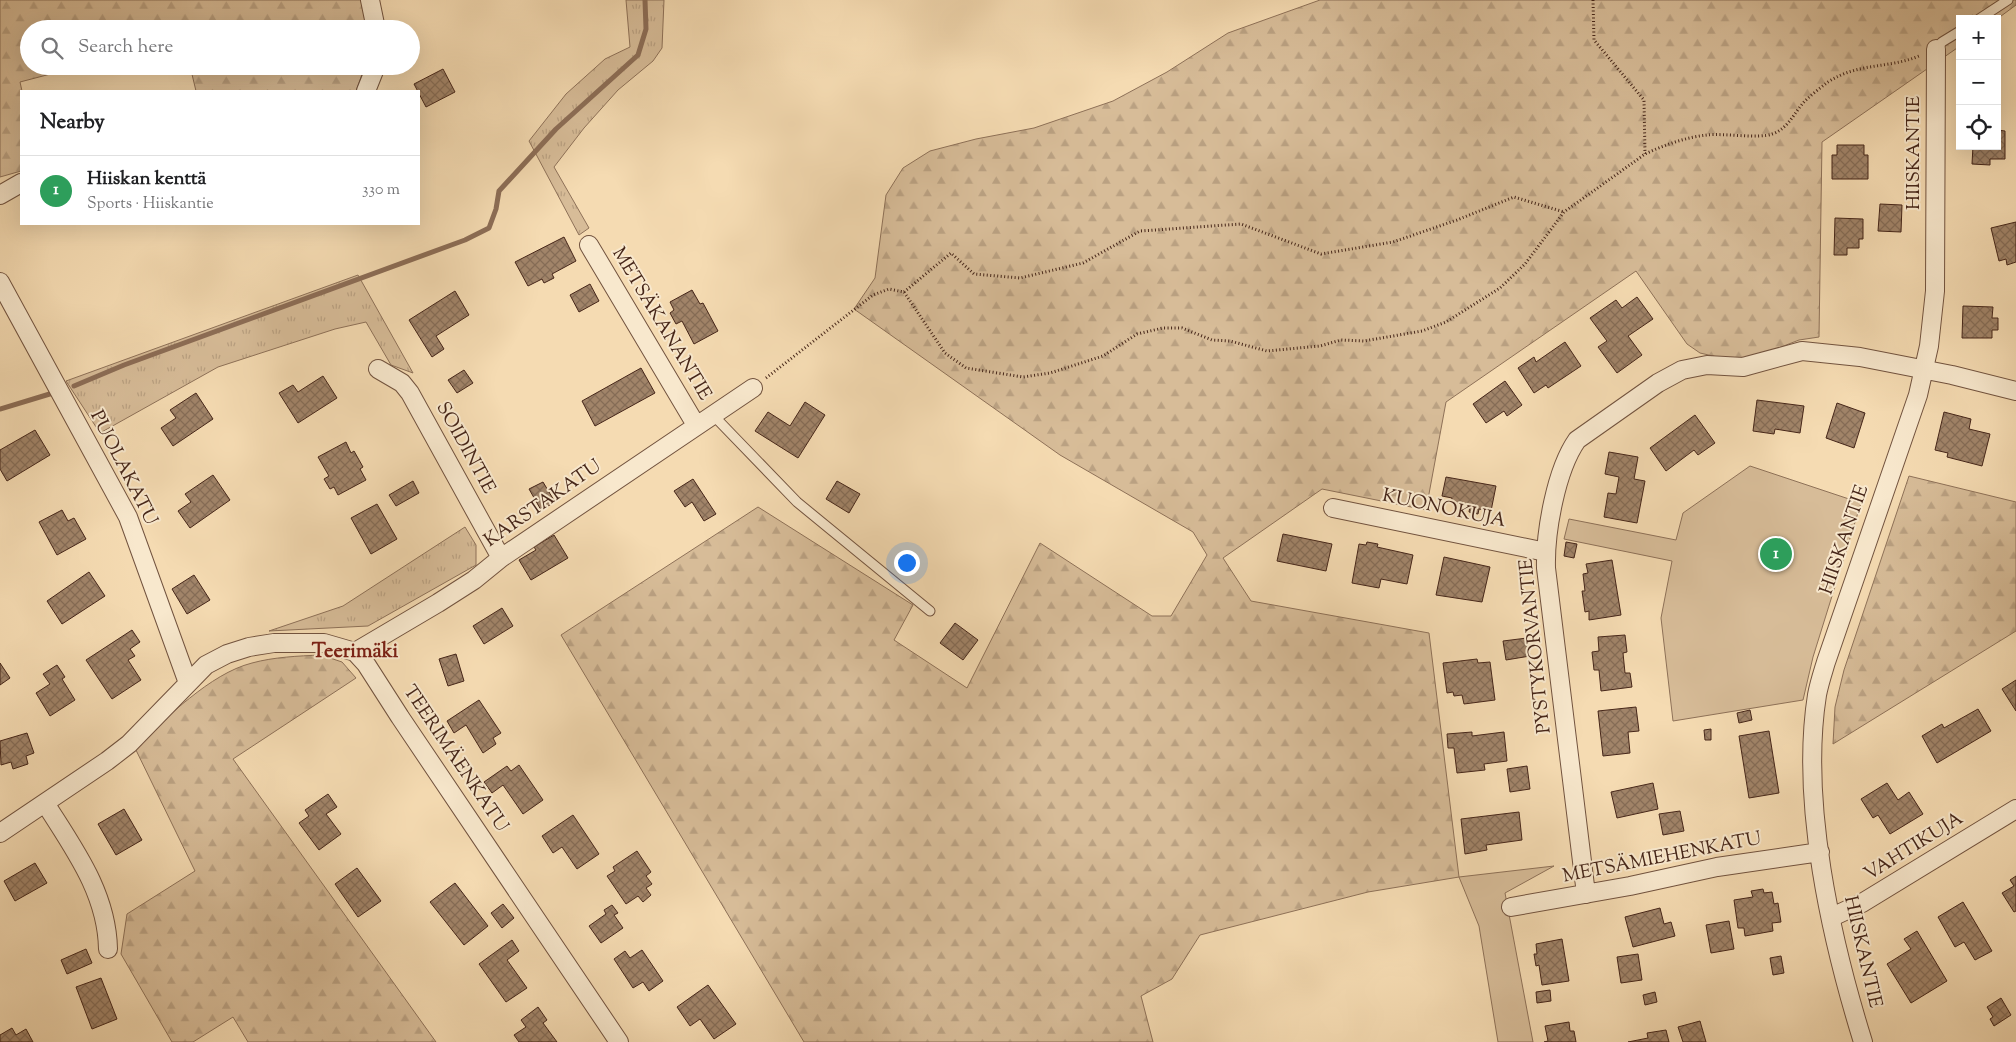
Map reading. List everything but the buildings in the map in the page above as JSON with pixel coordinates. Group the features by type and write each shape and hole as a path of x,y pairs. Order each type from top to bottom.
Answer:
{"street":[{"path":"370,0 374,20"},
{"name":"HIISKANTIE","path":"1863,1042 1844,976 1820,852 1812,754 1818,692 1838,624 1918,395 1929,346 1936,291 1936,49"},
{"path":"366,90 372,75"},
{"path":"0,195 20,185"},
{"name":"METSÄKANANTIE","path":"589,245 696,425"},
{"name":"PUOLAKATU","path":"0,282 128,517 188,683"},
{"name":"PYSTYKORVANTIE","path":"1586,894 1546,552 1558,481 1569,452 1577,440 1670,375 1694,366 1707,365 1731,368 1749,366 1802,351 1839,354 1924,370 2016,392"},
{"name":"SOIDINTIE","path":"378,369 402,383 410,393 502,558"},
{"name":"KARSTAKATU","path":"355,652 474,580 502,558 753,388"},
{"name":"KUONOKUJA","path":"1333,508 1415,523 1546,552"},
{"path":"0,833 129,744 206,666 227,654 249,647 274,643 324,643 355,652"},
{"name":"TEERIMÄENKATU","path":"355,652 366,664 619,1042"},
{"path":"45,803 76,851 93,883 104,914 108,949"},
{"name":"VAHTIKUJA","path":"1832,917 1862,903 2016,809"},
{"name":"METSÄMIEHENKATU","path":"1511,907 1718,867 1820,852"}],"lane":[{"path":"1985,15 2008,0"},
{"path":"1936,49 1942,42 1956,33"},
{"path":"713,415 797,502 930,611"}],"path":[{"path":"1594,0 1594,40 1644,100 1645,154"},
{"path":"753,388 873,295 889,289 904,292 945,353 966,368 1023,377 1050,372 1103,356 1137,334 1162,328 1182,328 1212,340 1230,341 1267,351 1320,346 1341,340 1364,341 1422,331 1446,322 1500,288 1526,264 1564,212 1645,154 1659,147 1707,135 1772,135 1785,127 1804,102 1828,82 1852,70 1886,63 1906,62 1936,49"},
{"path":"904,292 950,253 974,274 1020,278 1083,262 1140,231 1241,224 1321,254 1393,242 1457,220 1514,197 1564,212"}],"green space":[{"path":"0,0 362,0 365,20 20,20 20,75 47,75 20,82 22,90 20,90 20,171 0,177"},
{"path":"626,0 664,0 662,48 653,61 618,90 584,128 554,167 589,228 579,235 529,141 566,94 605,59 630,47"},
{"path":"1320,0 2016,0 2016,5 2001,16 1956,15 1956,49 1822,142 1819,337 1799,340 1753,358 1730,360 1700,353 1687,344 1636,271 1446,402 1426,510 1322,489 1223,558 1251,601 1429,633 1459,877 1368,892 1200,935 1172,979 1141,996 1153,1042 804,1042 561,635 758,507 913,605 894,640 967,688 1040,543 1152,616 1171,616 1207,555 1193,532 1060,455 854,309 875,278 886,195 903,168 930,151 976,139 1034,128 1113,101 1167,72 1228,33"},
{"path":"192,75 362,75 356,90 196,90"},
{"path":"358,275 413,373 391,365 366,322 335,329 218,367 100,433 66,381"},
{"path":"1750,466 1861,503 1813,657 1803,700 1673,721 1661,618 1672,561 1564,539 1569,519 1676,540 1683,513"},
{"path":"1909,476 2016,502 2016,631 1833,744 1835,707 1844,670"},
{"path":"465,527 476,545 476,565 368,626 269,631 343,606"},
{"path":"321,655 342,662 356,678 233,759 436,1042 248,1042 233,1017 193,1042 172,1042 121,954 127,914 195,871 134,746 190,698 220,677 236,669 269,659"},
{"path":"1554,866 1505,893 1533,1042 1498,1042 1479,926 1459,877"}],"waterway":[{"path":"74,386 124,365 465,240 489,228 496,209 499,191 556,129 638,55 646,29 645,0"},
{"path":"0,409 53,393"}],"place":[{"name":"Hiiskan kenttä","path":"1776,554"}],"district":[{"name":"Teerimäki","path":"355,652"}]}
